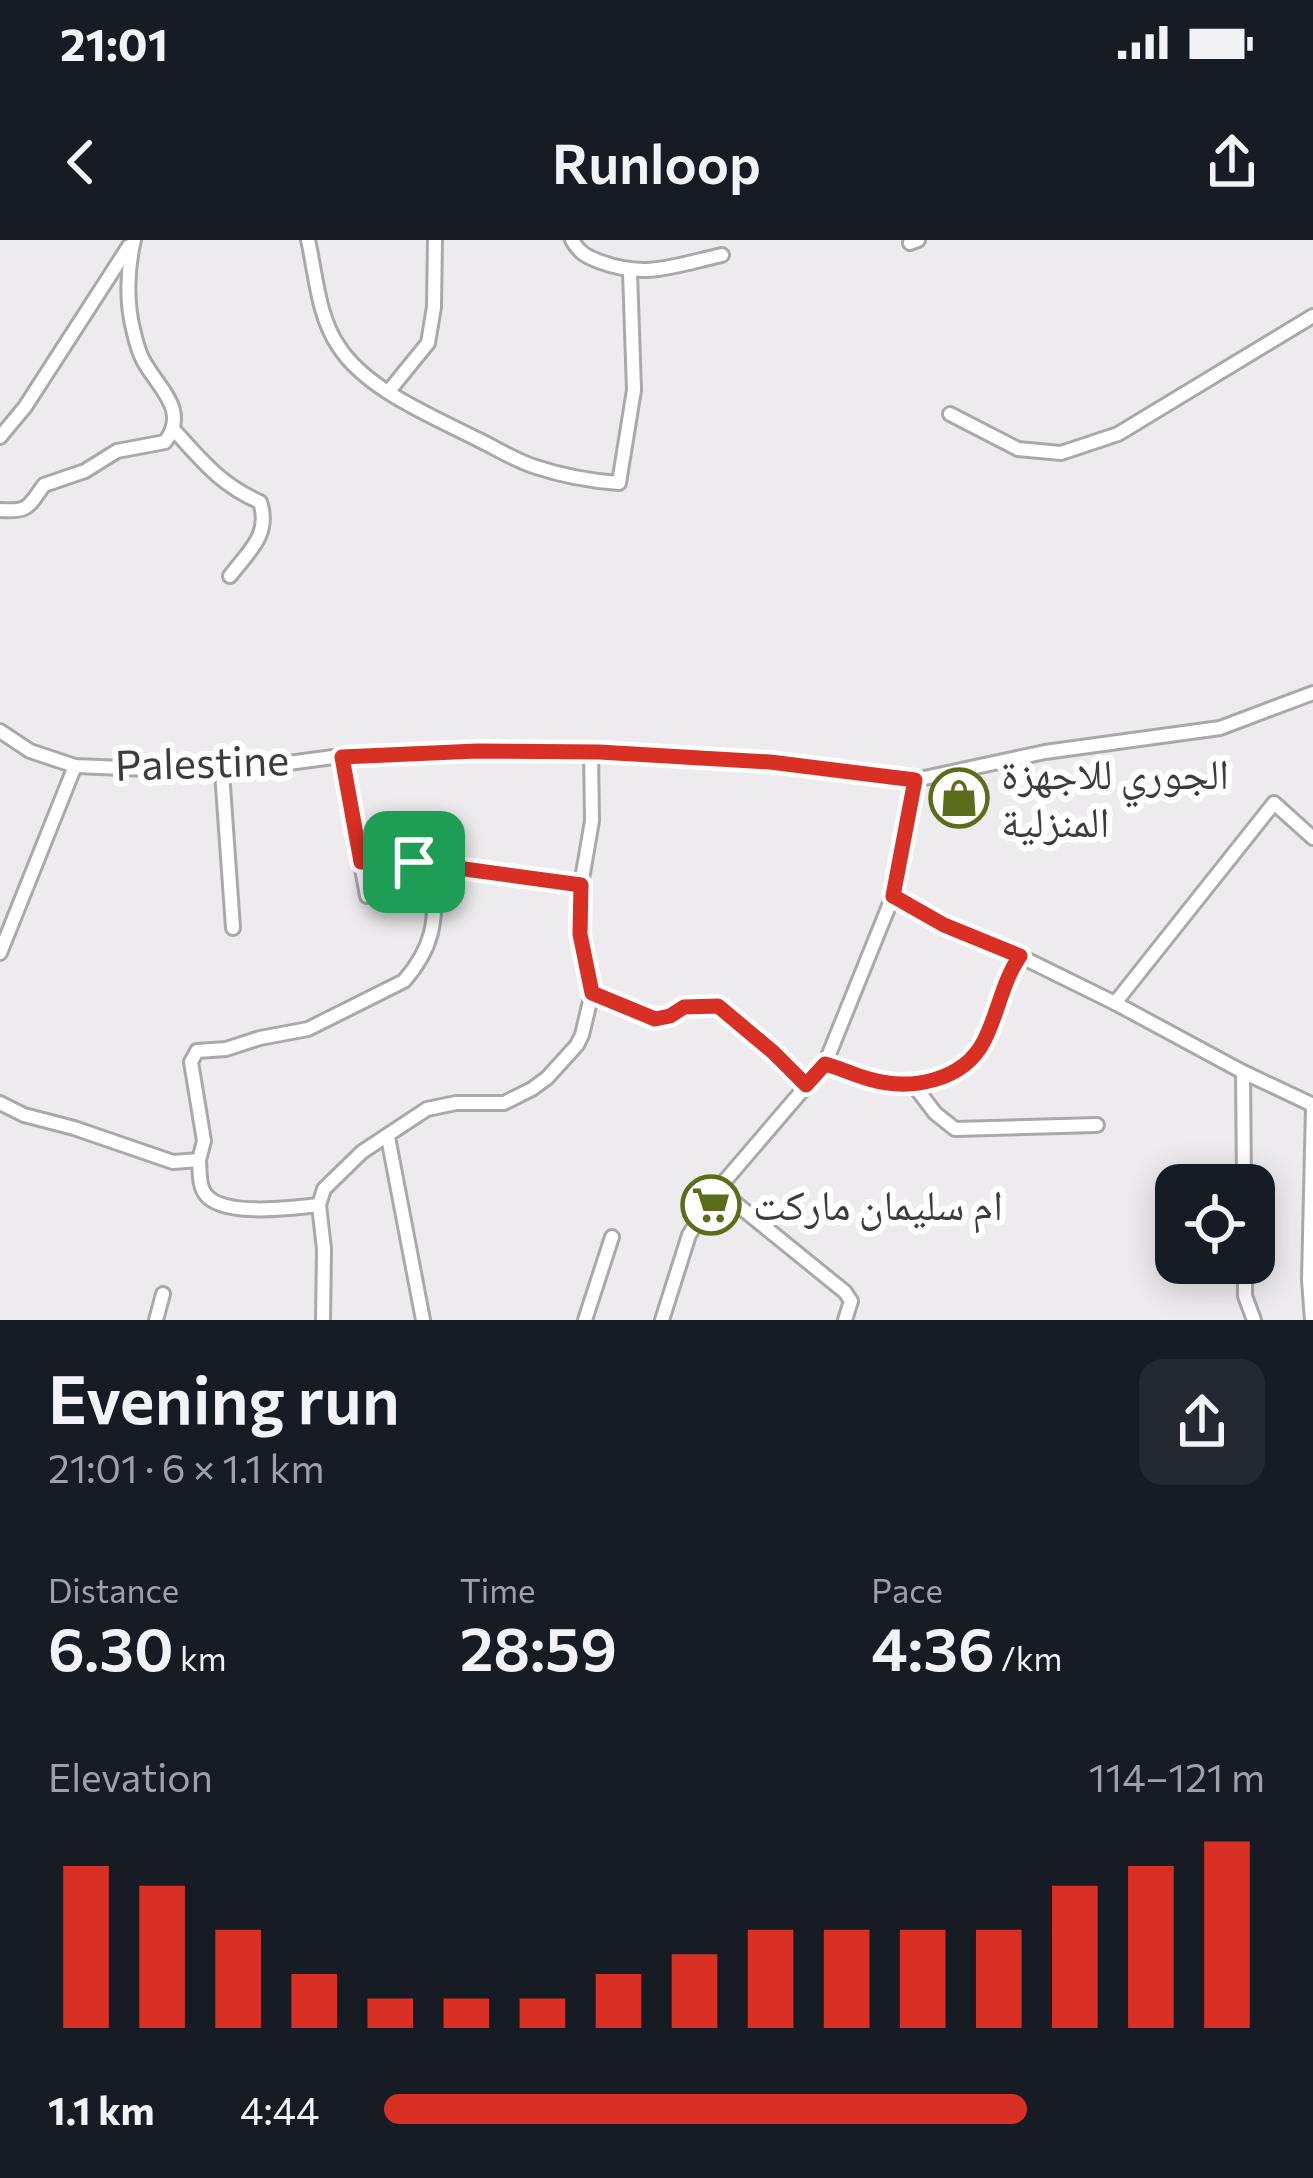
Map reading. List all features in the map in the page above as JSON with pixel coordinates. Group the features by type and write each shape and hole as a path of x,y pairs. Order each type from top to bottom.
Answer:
{"street":[{"path":"0,509 30,507 44,485 85,471 117,452 165,442 174,430 166,392 142,359 132,325 129,276 134,240"},
{"path":"0,436 25,407 134,240"},
{"path":"308,240 325,320 352,365 414,406 532,466 619,483 634,390 630,272"},
{"path":"389,391 428,343 435,240"},
{"path":"572,240 587,257 630,272 722,255"},
{"path":"950,414 1018,449 1061,453 1118,434 1313,316"},
{"path":"174,430 216,478 260,502 265,518 259,542 230,576"},
{"name":"Palestine","path":"0,731 30,751 75,766 222,772 342,757 591,752 770,762 915,780 1045,752 1220,728 1313,693"},
{"path":"323,1320 319,1204 324,1189 362,1152 427,1108 504,1103 548,1078 578,1045 592,993 580,934 581,885 592,821 591,752"},
{"path":"342,757 368,896"},
{"path":"0,953 75,766"},
{"path":"222,772 233,928"},
{"path":"662,1320 689,1235 718,1189 825,1064 893,896 915,780"},
{"path":"1114,1003 1274,803 1313,838"},
{"path":"361,862 435,865 581,885"},
{"path":"319,1204 251,1208 208,1198 200,1178 204,1142 191,1062 197,1052 308,1029 404,981 433,934 435,865"},
{"path":"893,896 1313,1106 1312,1320"},
{"path":"825,1064 867,1079 913,1084 963,1068 983,1043 1020,956"},
{"path":"592,993 655,1019 684,1007 718,1006 806,1085"},
{"path":"1243,1072 1244,1164"},
{"path":"913,1084 935,1113 955,1129 1097,1125"},
{"path":"0,1103 24,1115 173,1162 200,1160"},
{"path":"388,1137 423,1320"},
{"path":"718,1189 845,1292 850,1301 845,1320"},
{"path":"586,1320 612,1238"},
{"path":"1245,1284 1254,1320"},
{"path":"156,1320 163,1294"}],"place":[{"name":"الجوري للاجهزة المنزلية","path":"959,798"},
{"name":"ام سليمان ماركت","path":"711,1205"}],"route":[{"path":"599,752 770,762 915,780 893,896 944,925 1020,956 983,1043 963,1068 928,1081 900,1084 867,1079 825,1064 806,1085 718,1006 684,1007 655,1019 592,993 580,934 581,885 414,862 361,862 342,757 599,752"}]}
